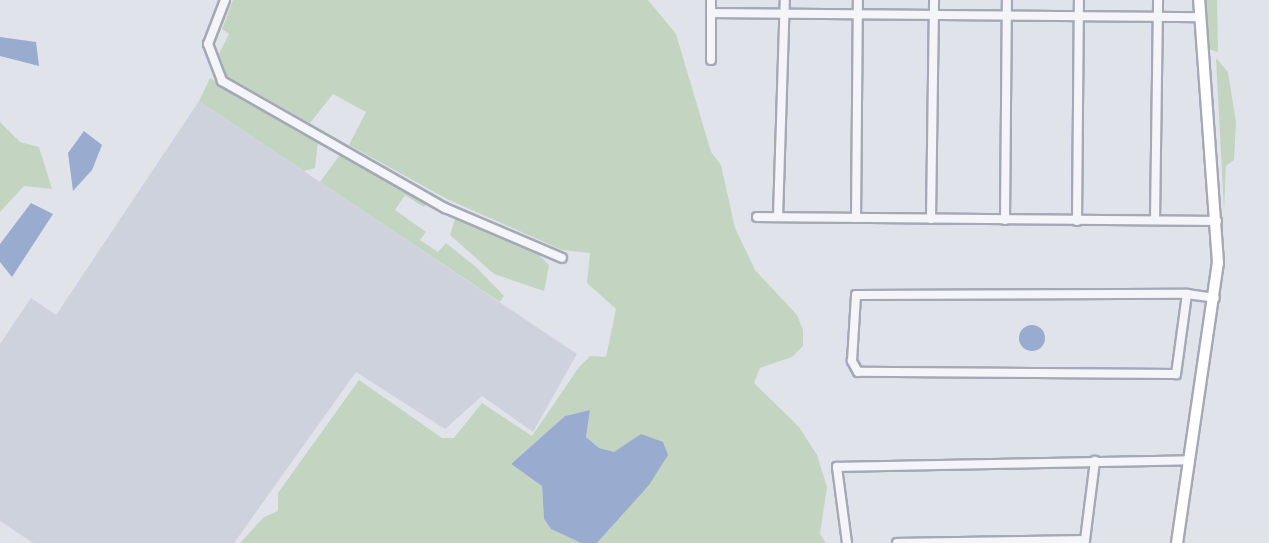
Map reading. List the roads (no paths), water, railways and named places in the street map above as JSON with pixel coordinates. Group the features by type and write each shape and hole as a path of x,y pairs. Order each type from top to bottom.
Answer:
{"main road":[{"path":"1177,543 1215,298 1217,221 1199,0"}],"street":[{"path":"225,0 208,44 222,81 444,208 562,258"},
{"path":"711,0 711,60"},
{"path":"778,217 785,0"},
{"path":"856,218 858,0"},
{"path":"931,219 934,0"},
{"path":"1006,220 1007,0"},
{"path":"1077,221 1079,0"},
{"path":"1155,220 1158,0"},
{"path":"711,13 1201,17"},
{"path":"757,217 1217,221"},
{"path":"1187,294 1181,366 1176,374 858,372 852,361 856,295 1187,294 1215,298"},
{"path":"847,543 837,467 1189,460"},
{"path":"897,543 1084,540 1095,461"}],"water":[{"path":"0,37 36,42 39,66 0,56"},
{"path":"84,131 102,145 92,170 73,191 68,153"},
{"path":"31,203 53,214 12,277 0,262 0,244"},
{"path":"1032,325 1041,329 1045,338 1041,347 1032,351 1023,347 1019,338 1023,329"},
{"path":"590,410 586,437 599,448 614,452 641,434 663,442 668,455 649,485 597,543 581,543 551,529 544,519 542,486 511,464 565,416"}]}
